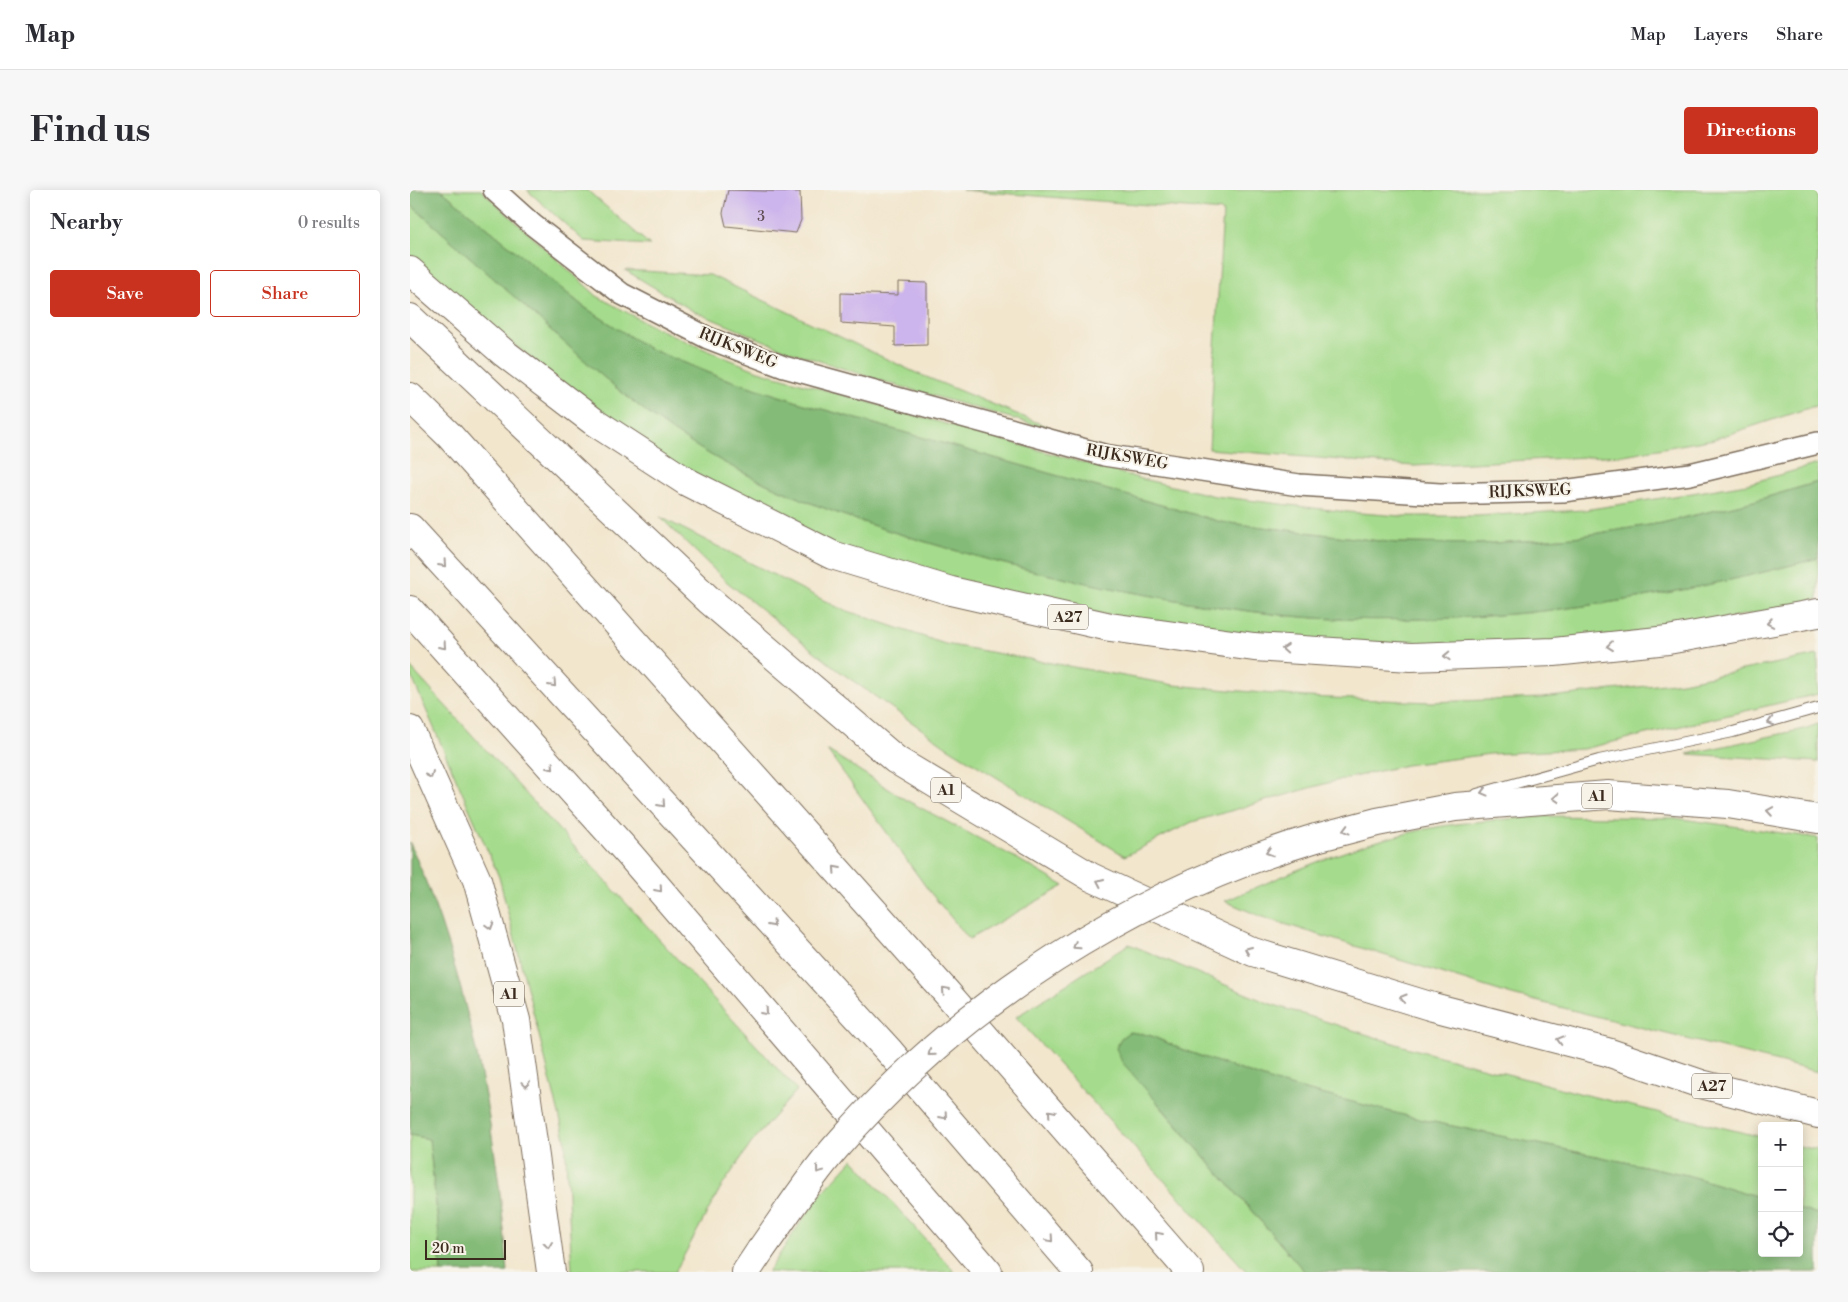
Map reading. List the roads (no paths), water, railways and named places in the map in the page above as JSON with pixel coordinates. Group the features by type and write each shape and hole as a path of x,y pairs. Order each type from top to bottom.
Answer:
{"highway":[{"name":"A27","path":"410,271 504,353 593,420 687,482 832,555 951,591 1110,627 1254,647 1411,657 1554,652 1668,640 1818,613"},
{"name":"A1","path":"410,318 709,600 896,760 1091,877 1253,952 1432,1007 1607,1052 1713,1070 1818,1098"},
{"path":"410,397 449,435 860,895 1190,1272"},
{"path":"410,528 890,1052 1078,1272"},
{"path":"410,610 629,854 988,1272"},
{"name":"A1","path":"410,730 477,880 516,1020 551,1272"},
{"name":"A1","path":"753,1261 835,1148 848,1134 892,1089 928,1056 1008,989 1091,936 1179,889 1243,862 1316,838 1377,822 1455,807 1608,795 1728,804 1818,819"},
{"name":"A27","path":"1607,1052 1700,1084 1818,1114"}],"street":[{"name":"RIJKSWEG","path":"494,190 532,225 622,294 708,338 784,367 1104,455 1299,485 1440,494 1563,491 1690,474 1818,443"}],"lane":[{"path":"1377,822 1599,760 1733,732 1818,708"}]}
